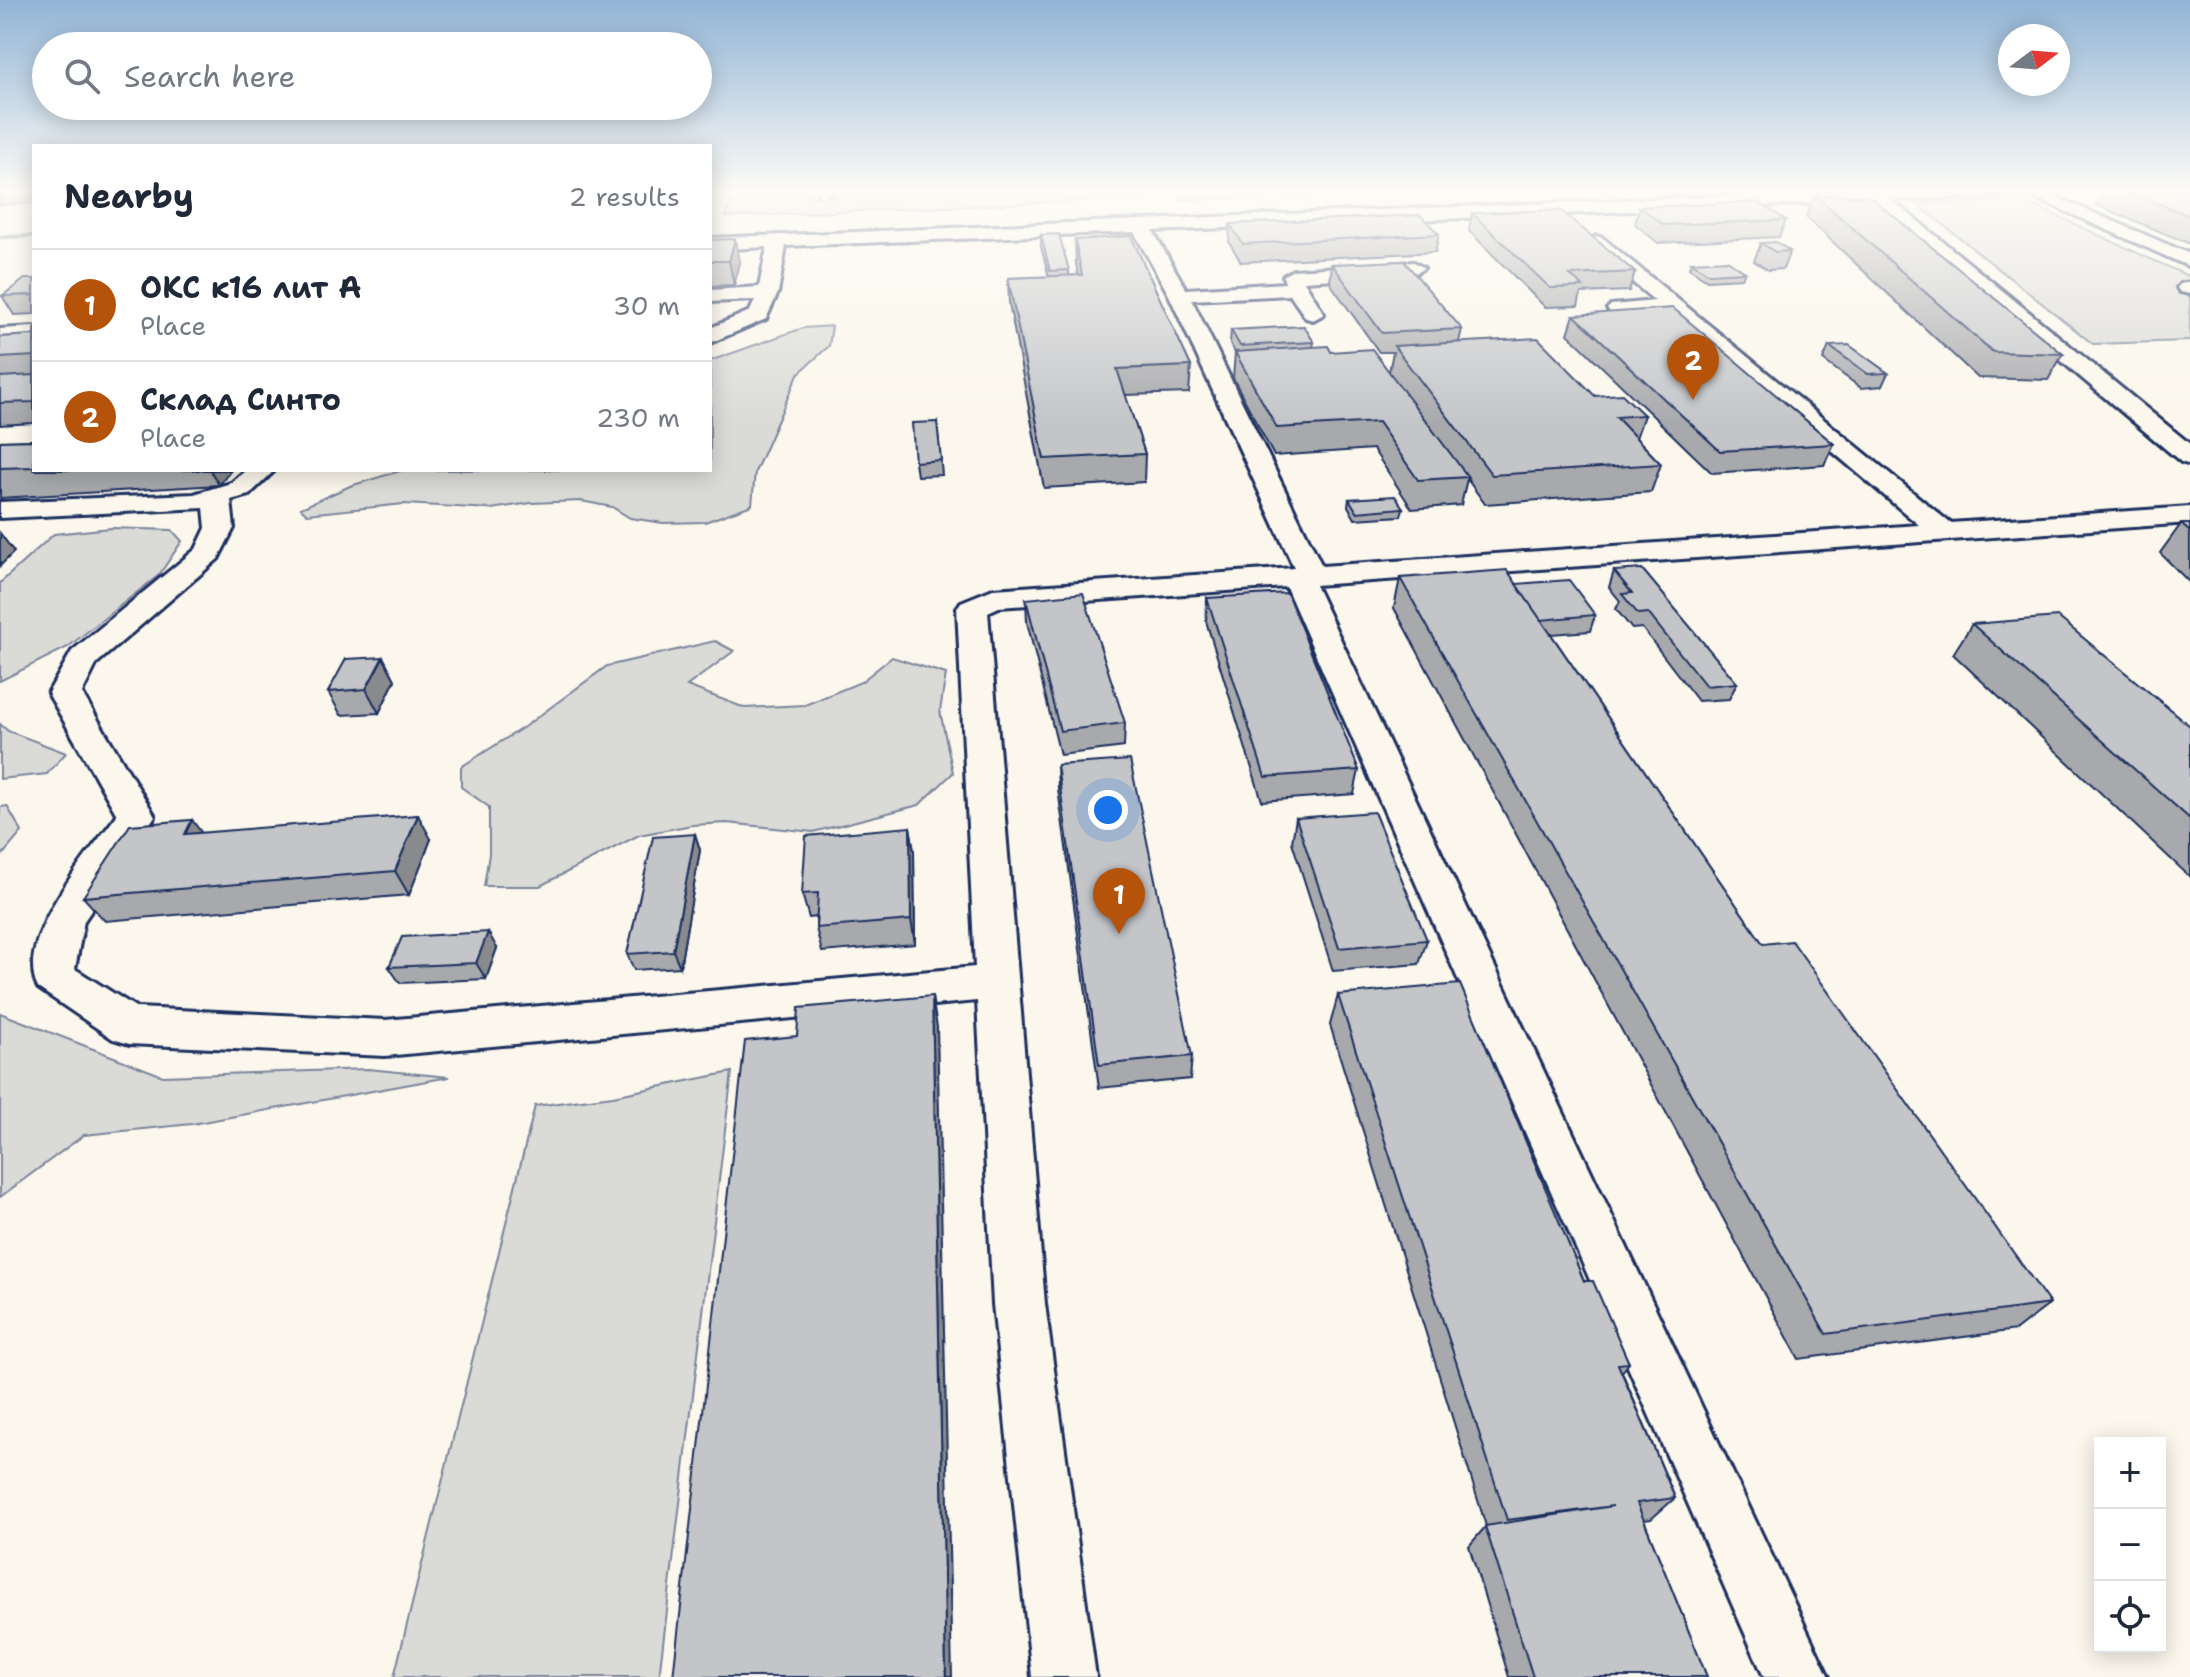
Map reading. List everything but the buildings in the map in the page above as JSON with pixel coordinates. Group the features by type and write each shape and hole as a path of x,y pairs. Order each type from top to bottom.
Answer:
{"lane":[{"path":"712,335 759,315 768,293 773,268"},
{"path":"1164,268 1179,295 1797,1677"},
{"path":"1313,314 1296,289 1293,276 1410,268"},
{"path":"1627,268 1944,532"},
{"path":"1964,268 2190,457"},
{"path":"1179,295 1296,289"},
{"path":"712,296 768,293"},
{"path":"1618,309 1673,307"},
{"path":"0,336 32,334"},
{"path":"0,510 196,502 240,489 260,472"},
{"path":"217,495 220,528 208,553 83,658 65,693 136,816 64,918 53,976 129,1026 385,1038 998,982"},
{"path":"1064,1677 1019,1304 972,608 993,598 2190,515"}],"shaded area":[{"path":"1998,268 2171,268 2190,277 2190,341 2093,344"},
{"path":"832,326 829,346 798,374 755,472 752,505 705,522 663,523 630,518 612,507 581,501 531,503 491,509 404,504 307,514 301,508 350,486 396,472 712,472 712,360 803,328"},
{"path":"111,528 172,530 182,541 159,575 68,647 0,681 0,583 54,534"},
{"path":"715,641 734,651 687,686 745,708 805,705 861,682 892,657 946,674 940,711 953,773 919,805 813,832 727,823 692,825 639,835 540,886 484,886 489,854 489,807 461,787 461,767 524,727 607,666"},
{"path":"0,724 8,731 66,753 47,774 0,779"},
{"path":"7,806 22,832 0,858 0,807"},
{"path":"0,1013 163,1076 368,1069 449,1077 192,1124 84,1135 0,1197"},
{"path":"732,1072 659,1677 394,1677 535,1106 613,1096"}],"place":[{"name":"Склад Синто","path":"1693,400"},
{"name":"ОКС к16 лит А","path":"1119,934"}]}
